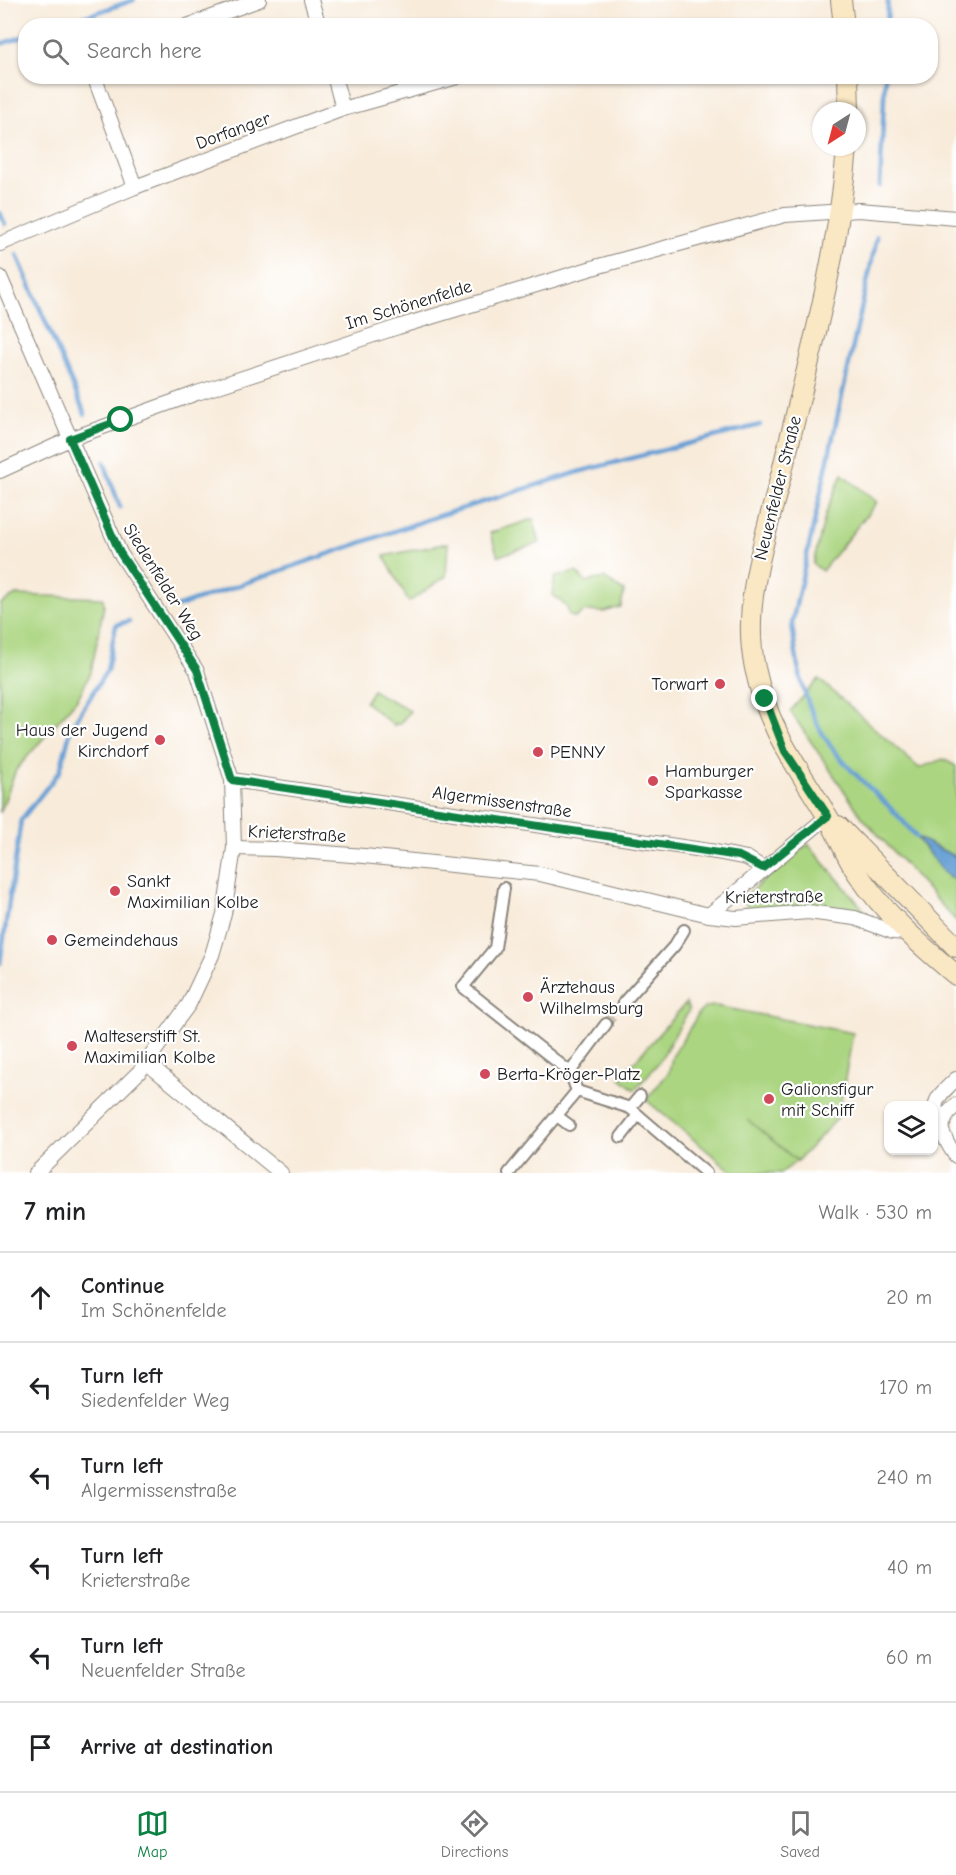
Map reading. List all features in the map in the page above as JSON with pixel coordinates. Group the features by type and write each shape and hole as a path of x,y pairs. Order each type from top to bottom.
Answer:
{"main road":[{"path":"841,0 843,18"},
{"path":"848,84 849,102"},
{"name":"Neuenfelder Straße","path":"846,156 839,209 814,340 756,578 751,641 755,668 773,725 785,751 828,816 857,873 909,933 956,975"},
{"name":"Neuenfelder Straße","path":"828,816 875,861 956,947"}],"street":[{"path":"209,18 259,0"},
{"path":"311,0 317,18"},
{"path":"97,84 135,187"},
{"path":"336,84 343,109"},
{"name":"Dorfanger","path":"0,244 135,187 343,109 432,84"},
{"name":"Im Schönenfelde","path":"0,471 70,439 196,393 588,269 784,215 839,209 956,218"},
{"name":"Siedenfelder Weg","path":"0,277 120,553 197,670 232,780 234,848"},
{"name":"Algermissenstraße","path":"232,780 739,856 763,868"},
{"name":"Krieterstraße","path":"709,915 828,816"},
{"name":"Krieterstraße","path":"36,1173 147,1063 189,1004 212,955 224,914 234,848 297,850 540,874 709,915 736,918 808,912 855,918 893,932 909,933"},
{"path":"504,888 495,948 463,987 570,1072 577,1092"},
{"path":"624,1002 675,945 684,930"},
{"path":"570,1072 606,1024"},
{"path":"147,1063 281,1173"},
{"path":"956,1079 934,1106 934,1113 956,1156"},
{"path":"577,1092 634,1112 706,1173"},
{"path":"511,1172 577,1092"},
{"path":"621,1137 640,1096"},
{"path":"941,1128 948,1113 956,1105"},
{"path":"557,1116 569,1125"}],"green space":[{"path":"842,474 877,502 822,571 813,564 826,513"},
{"path":"533,519 540,543 498,556 490,533"},
{"path":"448,543 446,576 409,602 384,556"},
{"path":"576,572 586,582 604,578 624,591 621,607 604,612 585,611 575,618 569,615 567,607 552,594 555,577"},
{"path":"16,595 103,598 104,605 91,672 78,698 16,770 0,813 0,604"},
{"path":"819,679 919,768 943,759 956,766 956,857 917,838 943,872 956,881 956,921 862,817 790,711"},
{"path":"373,690 410,711 399,725 396,723 394,726 365,702"},
{"path":"808,844 864,910 862,915 813,905 751,910 741,899"},
{"path":"686,1003 689,1010 659,1062 635,1090 620,1078"},
{"path":"716,1006 853,1033 838,1118 797,1161 781,1173 734,1173 646,1100 669,1072 672,1057 699,1013 706,1007"}],"water":[{"path":"916,837 956,857 956,881 943,872"}],"waterway":[{"path":"81,18 134,0"},
{"path":"887,18 888,0"},
{"path":"0,44 18,38"},
{"path":"880,186 885,84"},
{"path":"0,213 5,224"},
{"path":"877,237 792,623 801,678 812,713 820,729 842,760 916,837"},
{"path":"17,255 85,414"},
{"path":"176,607 435,517 582,471 760,425"},
{"path":"104,462 120,507"},
{"path":"0,964 21,820 60,771 71,728 107,670 116,625 129,621"}],"tunnel":[{"path":"606,1024 624,1002"}],"place":[{"name":"Torwart","path":"720,684"},
{"name":"Haus der Jugend Kirchdorf","path":"160,740"},
{"name":"PENNY","path":"538,752"},
{"name":"Hamburger Sparkasse","path":"653,781"},
{"name":"Sankt Maximilian Kolbe","path":"115,891"},
{"name":"Gemeindehaus","path":"52,940"},
{"name":"Ärztehaus Wilhelmsburg","path":"528,997"},
{"name":"Malteserstift St. Maximilian Kolbe","path":"72,1046"},
{"name":"Berta-Kröger-Platz","path":"485,1074"},
{"name":"Galionsfigur mit Schiff","path":"769,1099"}],"route":[{"path":"121,420 70,439 120,553 197,670 232,780 739,856 763,868 828,816 785,751 773,725 765,699"}]}
